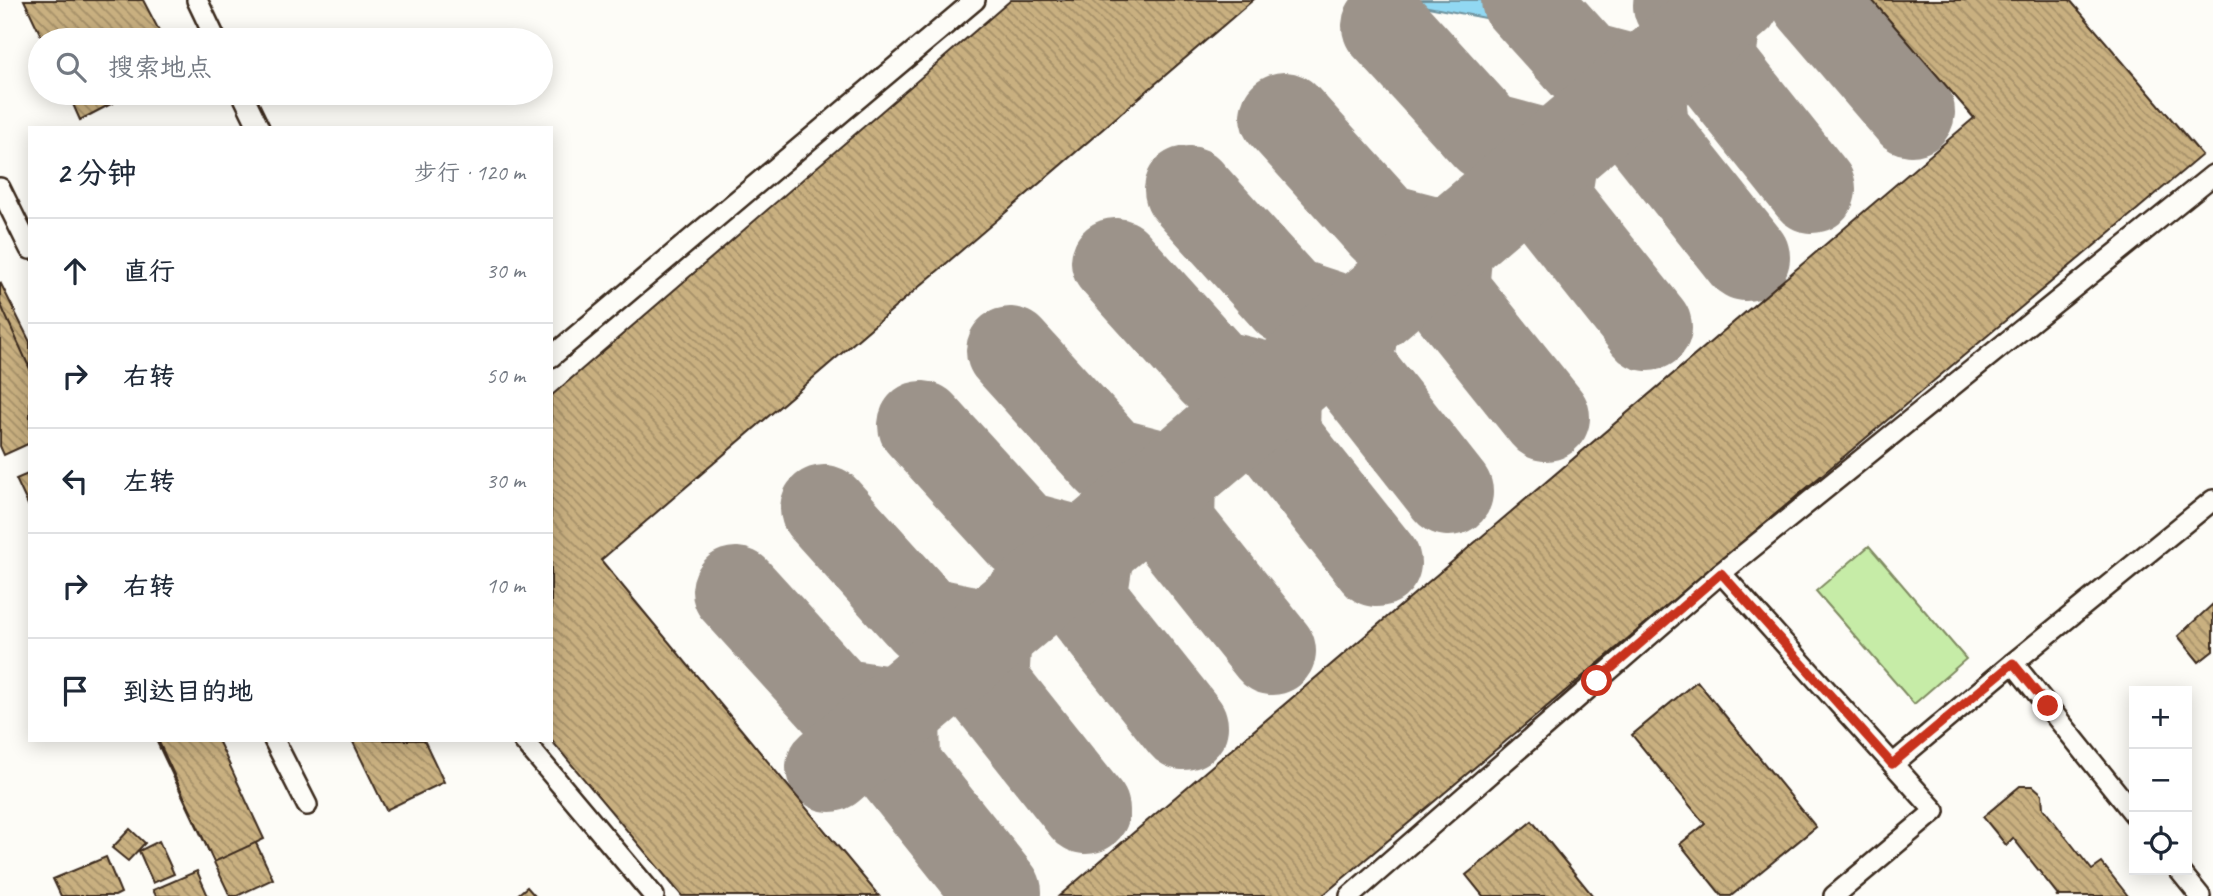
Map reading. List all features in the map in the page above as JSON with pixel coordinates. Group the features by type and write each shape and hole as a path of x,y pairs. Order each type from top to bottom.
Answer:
{"lane":[{"path":"197,0 210,28"},
{"path":"553,355 975,0"},
{"path":"248,105 258,126"},
{"path":"1350,896 1721,573 2213,175"},
{"path":"0,188 28,244"},
{"path":"1892,764 2213,500"},
{"path":"1721,573 1935,811 1834,896"},
{"path":"2013,663 2132,812"},
{"path":"275,742 307,804"},
{"path":"525,742 654,896"},
{"path":"2183,875 2200,896"}],"green space":[{"path":"1869,546 1966,659 1914,704 1816,591"}],"water":[{"path":"1392,0 1556,0 1506,22"}],"building":[{"path":"24,0 143,0 158,28 37,28"},
{"path":"1011,0 1253,0 601,560 879,896 682,896 553,742 553,394"},
{"path":"1872,0 2070,0 2202,155 1322,896 1059,896 1974,118"},
{"path":"73,105 109,105 80,120"},
{"path":"0,282 28,338 28,396 0,410"},
{"path":"0,303 28,365 28,444 4,455 0,446"},
{"path":"28,474 28,505 16,479"},
{"path":"2213,604 2213,651 2199,662 2178,636"},
{"path":"1697,681 1816,827 1731,896 1722,896 1680,844 1705,824 1632,735"},
{"path":"157,742 208,742 273,879 237,896 230,896"},
{"path":"159,742 219,742 264,839 214,862"},
{"path":"353,742 425,742 444,782 386,810"},
{"path":"2020,786 2033,786 2042,794 2043,808 2092,870 2102,863 2128,896 2056,896 2058,895 2013,838 2006,845 1983,817"},
{"path":"1532,821 1593,896 1483,896 1466,875"},
{"path":"130,829 145,843 128,861 112,848"},
{"path":"159,841 174,874 153,883 139,851"},
{"path":"106,857 121,893 115,896 61,896 53,879"},
{"path":"197,871 208,896 156,896 153,890"},
{"path":"527,887 535,896 516,896"}],"taxiway":[{"path":"1525,0 1585,66 1641,81 1645,130 1746,257"},
{"path":"830,768 1737,0"},
{"path":"1815,0 1911,112"},
{"path":"1677,5 1718,16 1711,62 1812,189"},
{"path":"1386,26 1487,137 1554,155 1547,200 1648,327"},
{"path":"1284,116 1384,227 1449,244 1445,291 1546,417"},
{"path":"1188,190 1288,301 1355,323 1349,365 1449,492"},
{"path":"1115,262 1215,373 1277,389 1276,436 1377,563"},
{"path":"1010,351 1110,461 1172,477 1171,525 1272,651"},
{"path":"922,425 1022,535 1090,553 1083,599 1184,726"},
{"path":"824,509 924,620 988,633 985,683 1086,810"},
{"path":"736,591 837,702 896,711 897,766 998,892"}],"route":[{"path":"1597,681 1721,573 1892,764 2013,663 2048,706"}]}
